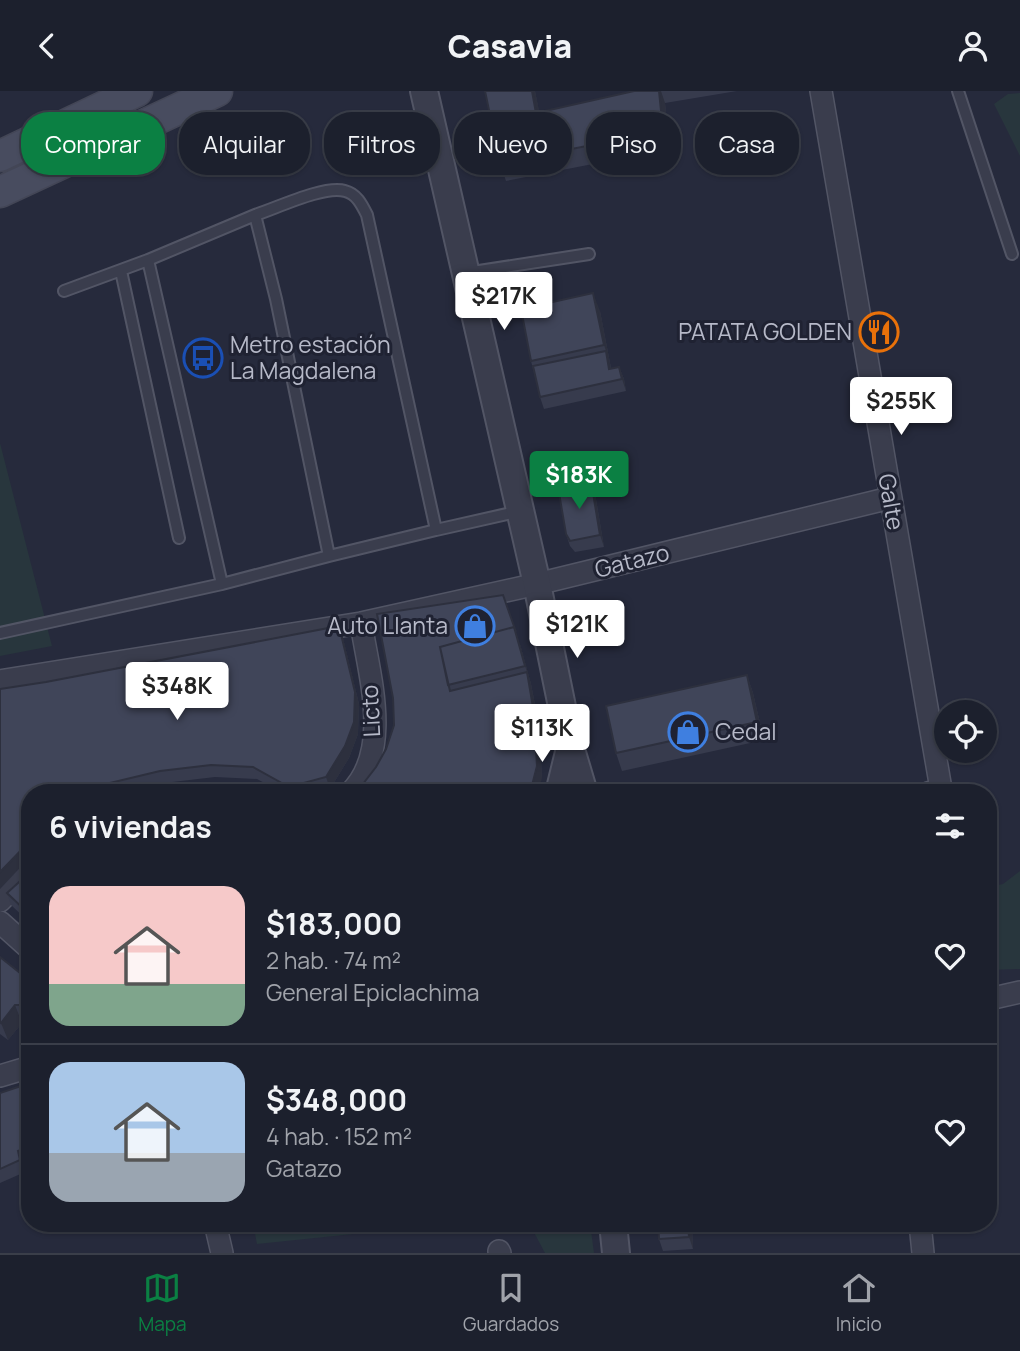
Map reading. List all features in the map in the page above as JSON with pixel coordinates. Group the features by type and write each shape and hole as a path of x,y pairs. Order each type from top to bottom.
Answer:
{"main road":[{"path":"0,156 137,91"},
{"path":"0,192 218,91"}],"street":[{"path":"424,91 537,584 570,746 581,784"},
{"name":"Galte","path":"821,91 890,498 934,784"},
{"name":"Gatazo","path":"0,681 360,623 537,584 890,498"},
{"name":"Licto","path":"359,784 372,755 374,708 360,623"},
{"path":"561,784 570,746"},
{"path":"0,901 21,880"},
{"path":"0,922 21,941"},
{"path":"997,997 1020,992"},
{"path":"0,1076 21,1070"},
{"path":"217,1232 222,1253"},
{"path":"614,1232 616,1253"},
{"path":"921,1232 923,1253"}],"lane":[{"path":"958,91 1012,254"},
{"path":"64,291 121,271 255,215 328,190 346,191 358,199 367,215 436,530"},
{"path":"255,215 276,299 329,556"},
{"path":"466,274 589,254"},
{"path":"148,260 222,584"},
{"path":"121,271 178,538"},
{"path":"0,633 222,584 520,511"}],"shaded area":[{"path":"1020,93 1020,156 994,104 1008,94"},
{"path":"0,443 52,646 0,656"},
{"path":"1020,871 1020,969 997,970 997,885"},
{"path":"255,1232 372,1232 257,1244"},
{"path":"534,1232 591,1232 594,1253 545,1253"}],"building":[{"path":"485,91 532,91 536,112 489,112"},
{"path":"634,91 659,91 661,112 586,112 586,146 572,149 572,112 540,112"},
{"path":"593,293 604,345 531,361 521,309"},
{"path":"606,351 609,369 619,367 622,379 540,397 533,366"},
{"path":"591,481 600,535 570,541 566,534 558,487"},
{"path":"503,595 516,632 514,627 440,647 450,691 527,672 534,713 537,766 532,784 363,784 386,749 394,725 393,698 377,614"},
{"path":"339,626 355,692 354,722 345,746 326,777 300,784 284,784 253,767 211,765 160,771 105,784 21,784 21,850 0,872 0,689"},
{"path":"514,627 525,666 448,685 440,647"},
{"path":"747,675 757,722 616,753 606,706"},
{"path":"21,880 21,906 7,893"},
{"path":"0,957 21,974 21,1005 15,1005 0,1022"},
{"path":"21,1086 21,1150 18,1151 20,1160 0,1169 0,1093"},
{"path":"659,1232 689,1232 689,1237 659,1239"}],"place":[{"name":"PATATA GOLDEN","path":"879,332"},
{"name":"Metro estación La Magdalena","path":"203,358"},
{"name":"Auto Llanta","path":"475,626"},
{"name":"Cedal","path":"688,732"}]}
